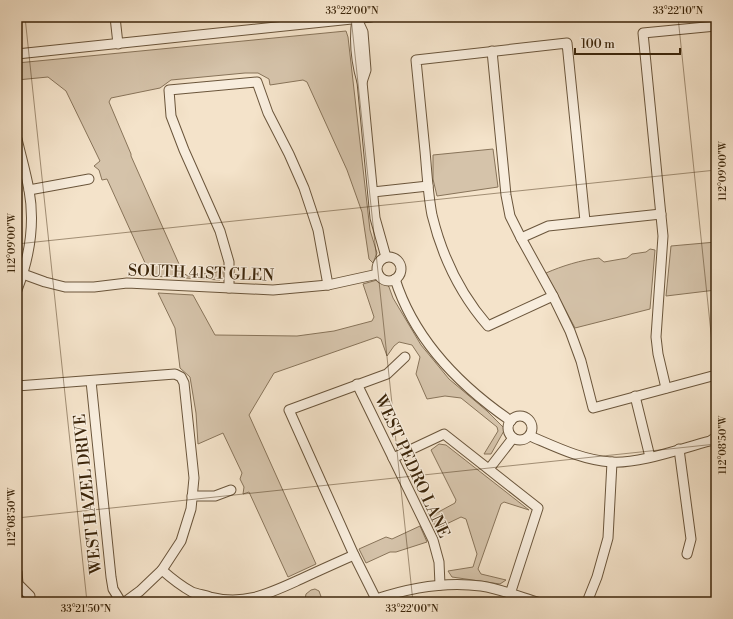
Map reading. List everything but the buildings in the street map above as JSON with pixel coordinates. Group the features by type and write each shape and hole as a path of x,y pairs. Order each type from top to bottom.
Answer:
{"street":[{"path":"115,17 118,44"},
{"path":"17,54 371,17"},
{"path":"354,18 363,32 366,70 362,82 375,218 386,257"},
{"path":"666,388 658,354 656,337 656,318 663,236 643,33 716,26"},
{"path":"553,296 488,326 476,312 455,277 432,215 416,60 566,44 585,221"},
{"path":"492,51 506,195 510,216 570,331 581,361 593,408 716,375"},
{"path":"229,288 229,262 220,231 184,150 171,116 169,90 257,82 268,113 304,188 318,230 328,285"},
{"path":"17,139 29,190 31,225 23,274 17,290"},
{"path":"29,190 89,179"},
{"path":"373,192 428,186"},
{"path":"521,238 548,226 661,214"},
{"path":"386,257 394,258 400,263 400,274 395,279 387,280 380,277 378,274 378,263 386,257"},
{"name":"SOUTH 41ST GLEN","path":"23,274 65,287 94,287 127,283 273,290 328,285 378,274"},
{"path":"395,279 398,290 414,321 435,352 462,382 511,421"},
{"path":"405,357 387,374 289,410 354,555 376,599 395,593 420,588 456,584 481,586 537,602"},
{"path":"17,386 175,374 181,377 184,383 194,478 191,509 181,541 162,570 140,591 125,602"},
{"name":"WEST HAZEL DRIVE","path":"90,381 111,577 113,589 121,602"},
{"name":"WEST PEDRO LANE","path":"357,384 433,540 439,562 440,585"},
{"path":"635,396 650,457"},
{"path":"521,416 528,419 532,425 532,433 530,436 524,440 513,438 510,435 508,428 511,421 514,418 521,416"},
{"path":"393,458 444,434 538,508 510,594"},
{"path":"530,436 568,453 612,462 638,460 710,441 716,437"},
{"path":"489,469 513,438"},
{"path":"679,449 691,539 687,554"},
{"path":"587,602 597,577 608,538 612,462"},
{"path":"192,496 215,496 231,490"},
{"path":"162,570 193,592 231,601 260,597 354,555"},
{"path":"17,572 18,584 30,596"}],"shaded area":[{"path":"346,31 348,37 370,230 377,253 373,263 369,259 362,212 347,170 307,82 303,80 270,85 269,79 258,73 171,80 160,88 111,98 109,102 131,156 183,273 188,276 223,271 220,280 151,276 107,179 102,180 99,170 94,166 100,161 66,91 48,77 17,80 17,63"},
{"path":"493,149 498,187 437,196 433,179 433,155"},
{"path":"716,242 716,290 666,296 671,246"},
{"path":"650,249 655,250 650,309 575,328 546,273 592,259 599,258 604,262 627,258 632,254 646,252"},
{"path":"377,280 385,283 389,287 393,298 421,345 449,379 487,411 505,429 491,454 484,454 498,431 497,427 461,398 445,396 427,399 416,374 420,357 412,345 399,342 387,356 381,339 377,337 274,373 249,415 316,564 288,577 249,492 243,494 244,487 240,479 242,473 223,433 198,444 196,413 190,377 180,368 175,328 158,293 193,295 215,335 297,336 334,331 372,321 374,317 363,284"},
{"path":"439,444 446,445 529,510 504,502 501,504 478,569 481,574 506,580 500,584 452,577 448,571 473,567 477,554 466,519 461,517 436,529 431,516 455,503 456,500 431,450"},
{"path":"420,526 427,542 396,552 390,552 366,563 359,549 386,537 392,539"},
{"path":"315,589 319,591 323,602 308,602 305,599 306,594"}]}
